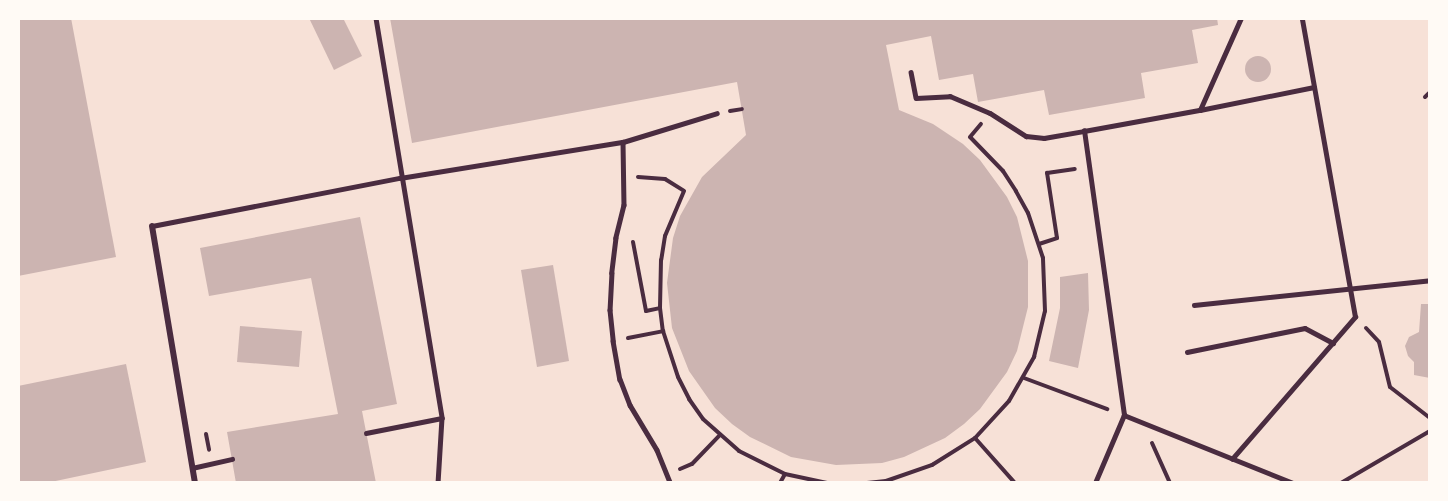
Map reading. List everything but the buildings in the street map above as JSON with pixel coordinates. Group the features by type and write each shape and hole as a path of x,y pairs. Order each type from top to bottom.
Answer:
{"street":[{"path":"152,226 195,483"}],"lane":[{"path":"376,18 400,178 442,418 438,483"},
{"path":"1200,110 1241,18"},
{"path":"1232,459 1354,317 1302,18"},
{"path":"911,72 916,98 950,96 990,113 1026,136 1044,138 1314,87"},
{"path":"152,226 400,178 623,142 717,113"},
{"path":"1084,131 1124,416 1095,483"},
{"path":"623,142 626,176 624,205 616,238 612,273 610,310 613,341 620,379 630,405 657,450 670,483"},
{"path":"1194,305 1430,280"},
{"path":"1187,352 1305,328 1333,343"},
{"path":"1124,416 1293,483"},
{"path":"366,433 442,418"},
{"path":"192,468 232,459"}],"path":[{"path":"1425,97 1430,92"},
{"path":"867,483 886,482 932,465 975,438 1010,401 1034,357 1045,311 1046,284 1039,244 1028,213 1016,191 1003,171 970,137 976,131"},
{"path":"1039,244 1057,238 1047,173 1089,166"},
{"path":"626,176 665,179 684,191 665,236 661,260 660,308 663,331 678,377 689,399 720,435 739,451 785,474 827,483"},
{"path":"633,241 646,311 660,308"},
{"path":"1354,317 1379,342 1390,387 1430,418"},
{"path":"632,337 663,331"},
{"path":"1024,378 1124,416"},
{"path":"1143,422 1170,483"},
{"path":"1341,483 1430,431"},
{"path":"692,464 720,435"},
{"path":"975,438 1015,483"},
{"path":"780,483 785,474"}]}
